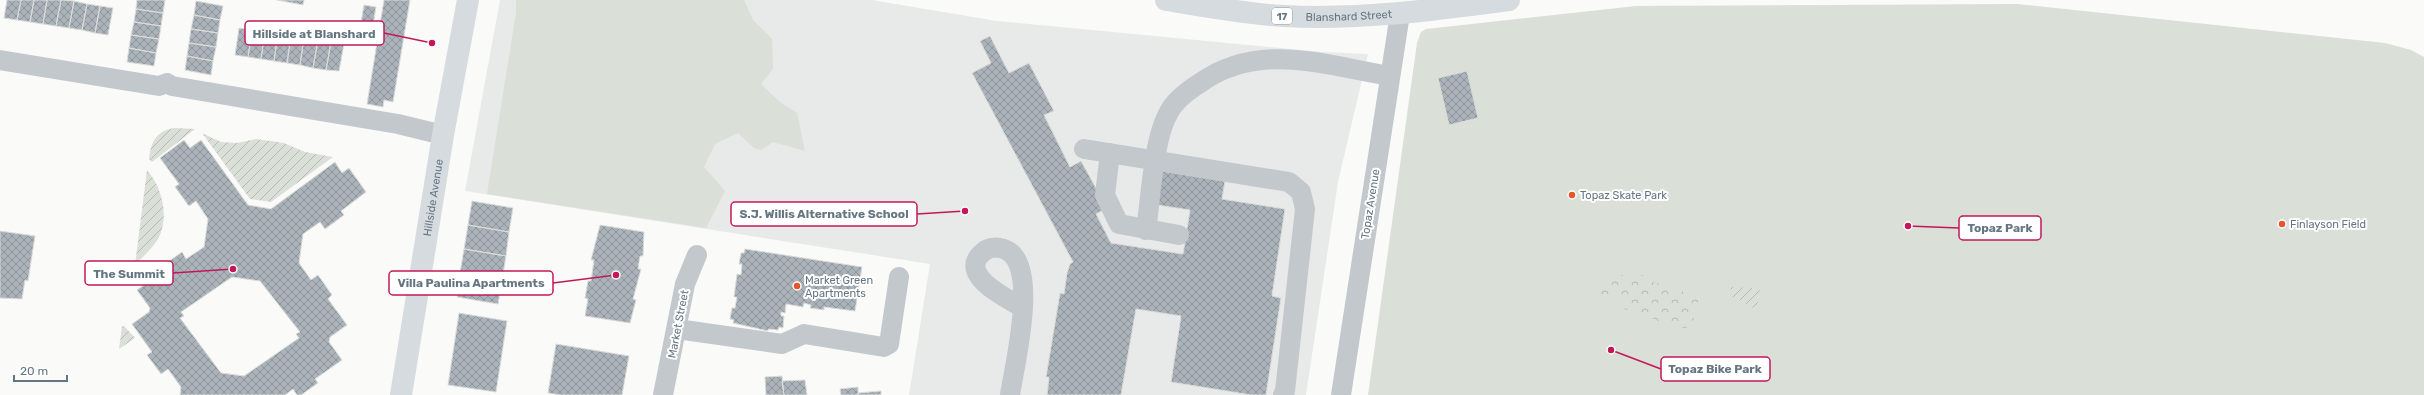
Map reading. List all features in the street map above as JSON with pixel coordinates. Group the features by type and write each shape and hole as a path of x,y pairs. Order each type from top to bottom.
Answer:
{"main road":[{"name":"Blanshard Street","path":"1166,0 1237,11 1284,16 1342,17 1400,14 1509,0"},
{"name":"Hillside Avenue","path":"401,395 443,135 467,3"}],"street":[{"name":"Topaz Avenue","path":"1341,395 1400,14"},
{"path":"1146,230 1160,136 1169,111 1190,89 1218,70 1249,61 1285,58 1390,76"},
{"path":"0,60 160,86 167,83 172,86 398,124 443,135"},
{"path":"1084,149 1289,182 1301,192 1305,209 1285,391 1283,395"},
{"path":"1110,153 1105,195 1119,224 1179,235"},
{"name":"Market Street","path":"663,395 685,284 697,255"},
{"path":"677,329 782,344 804,334 884,347 889,344 899,277"},
{"path":"1010,395 1023,308"}],"shaded area":[{"path":"500,0 872,0 997,21 1322,52 1368,54 1338,182 1306,395 909,395 930,264 465,191"}],"green space":[{"path":"516,0 744,0 753,20 772,39 773,69 761,84 780,102 797,113 805,151 773,142 761,150 754,148 738,133 715,144 704,167 725,191 706,228 487,194 516,13"},
{"path":"2018,4 2385,43 2411,50 2424,57 2424,395 1368,395 1417,43 1421,32 1426,29 1636,6"},
{"path":"168,129 195,129 152,162 149,159 151,147 156,138"},
{"path":"202,133 221,142 237,143 256,139 284,143 305,152 333,157 271,202 250,199"},
{"path":"147,170 157,185 163,203 164,212 162,230 156,243 135,265"},
{"path":"1618,274 1626,276 1644,275 1649,281 1683,291 1683,294 1699,300 1693,311 1695,316 1689,327 1673,328 1667,326 1643,313 1624,309 1614,296 1598,294 1600,282 1606,278 1611,280"},
{"path":"1731,287 1760,288 1757,310 1730,295"},
{"path":"124,326 135,338 119,349 122,327"}],"building":[{"path":"7,0 21,0 17,20 4,18"},
{"path":"21,0 34,0 30,22 17,20"},
{"path":"34,0 47,0 43,24 30,22"},
{"path":"47,0 61,0 56,26 43,24"},
{"path":"61,0 74,1 69,28 56,26"},
{"path":"137,0 165,0 163,13 136,9"},
{"path":"277,0 304,0 303,5"},
{"path":"384,0 410,0 393,102 384,100 383,107 367,104"},
{"path":"74,1 87,4 82,30 69,28"},
{"path":"196,1 223,6 220,20 194,15"},
{"path":"87,4 100,6 95,33 82,30"},
{"path":"364,5 376,7 371,37 359,35"},
{"path":"100,6 113,8 108,35 95,33"},
{"path":"136,9 163,13 161,26 134,22"},
{"path":"194,15 220,20 218,33 191,29"},
{"path":"134,22 161,26 159,39 131,35"},
{"path":"239,28 252,30 248,57 235,55"},
{"path":"191,29 218,33 216,47 189,43"},
{"path":"252,30 265,32 261,59 248,57"},
{"path":"265,32 278,34 274,61 261,59"},
{"path":"278,34 291,36 287,63 274,61"},
{"path":"131,35 159,39 156,53 129,48"},
{"path":"291,36 304,38 300,65 287,63"},
{"path":"990,36 1009,73 1029,63 1054,111 1044,115 1070,167 1081,161 1107,208 1096,214 1111,243 1183,254 1190,210 1157,205 1162,171 1225,181 1222,199 1285,209 1272,296 1281,298 1266,395 1251,395 1171,382 1181,316 1136,309 1121,395 1047,395 1049,377 1046,377 1060,293 1064,294 1067,273 1070,264 1073,262 972,73 991,63 980,41"},
{"path":"304,38 318,40 313,68 300,65"},
{"path":"318,40 331,42 326,70 313,68"},
{"path":"331,42 344,44 339,71 326,70"},
{"path":"189,43 216,47 213,61 187,56"},
{"path":"129,48 156,53 154,66 127,62"},
{"path":"187,56 213,61 211,75 185,70"},
{"path":"1467,71 1478,118 1449,125 1438,78"},
{"path":"184,140 190,148 201,140 248,205 271,209 335,162 342,173 349,168 366,192 341,211 344,215 325,229 320,222 303,234 299,263 311,280 318,275 332,295 328,299 347,325 330,337 329,342 342,360 315,379 318,383 301,395 297,395 293,389 285,395 180,395 181,387 168,369 161,374 147,355 152,352 132,324 149,312 150,308 137,290 164,271 161,267 182,252 186,259 204,247 208,219 196,201 189,206 175,187 179,184 160,158","holes":["232,277 260,281 300,332 296,334 299,338 244,376 221,373 180,318 184,316 181,312"]},
{"path":"472,201 513,208 509,232 468,225"},
{"path":"468,225 509,232 506,256 464,249"},
{"path":"600,225 644,232 643,256 640,256 638,269 641,269 633,299 636,300 630,323 585,316 588,299 585,298 588,281 591,281 594,260 591,260"},
{"path":"0,231 35,236 28,281 25,280 22,299 0,298"},
{"path":"464,249 506,256 502,280 460,273"},
{"name":"Market Green Apartments","path":"745,249 862,267 855,311 824,307 824,310 810,308 811,305 804,303 803,307 786,304 785,313 781,312 781,316 784,316 783,328 779,327 778,330 768,329 768,331 733,323 734,320 730,319 732,308 735,308 737,297 734,297 737,274 741,275 742,264 739,264 741,253 744,253"},
{"path":"460,273 502,280 498,304 457,297"},
{"path":"459,313 507,321 496,392 448,385"},
{"path":"556,344 629,356 622,395 560,395 548,393"},
{"path":"782,376 784,395 766,395 765,377"},
{"path":"805,380 807,395 784,395 782,381"},
{"path":"858,387 858,395 841,395 840,389"},
{"path":"881,391 881,395 858,395 858,393"}],"place":[{"name":"Hillside at Blanshard","path":"432,43"},
{"name":"Topaz Skate Park","path":"1572,195"},
{"name":"S.J. Willis Alternative School","path":"965,211"},
{"name":"Finlayson Field","path":"2282,224"},
{"name":"Topaz Park","path":"1908,226"},
{"name":"The Summit","path":"233,269"},
{"name":"Villa Paulina Apartments","path":"616,275"},
{"name":"Market Green Apartments","path":"797,286"},
{"name":"Topaz Bike Park","path":"1611,350"}]}
